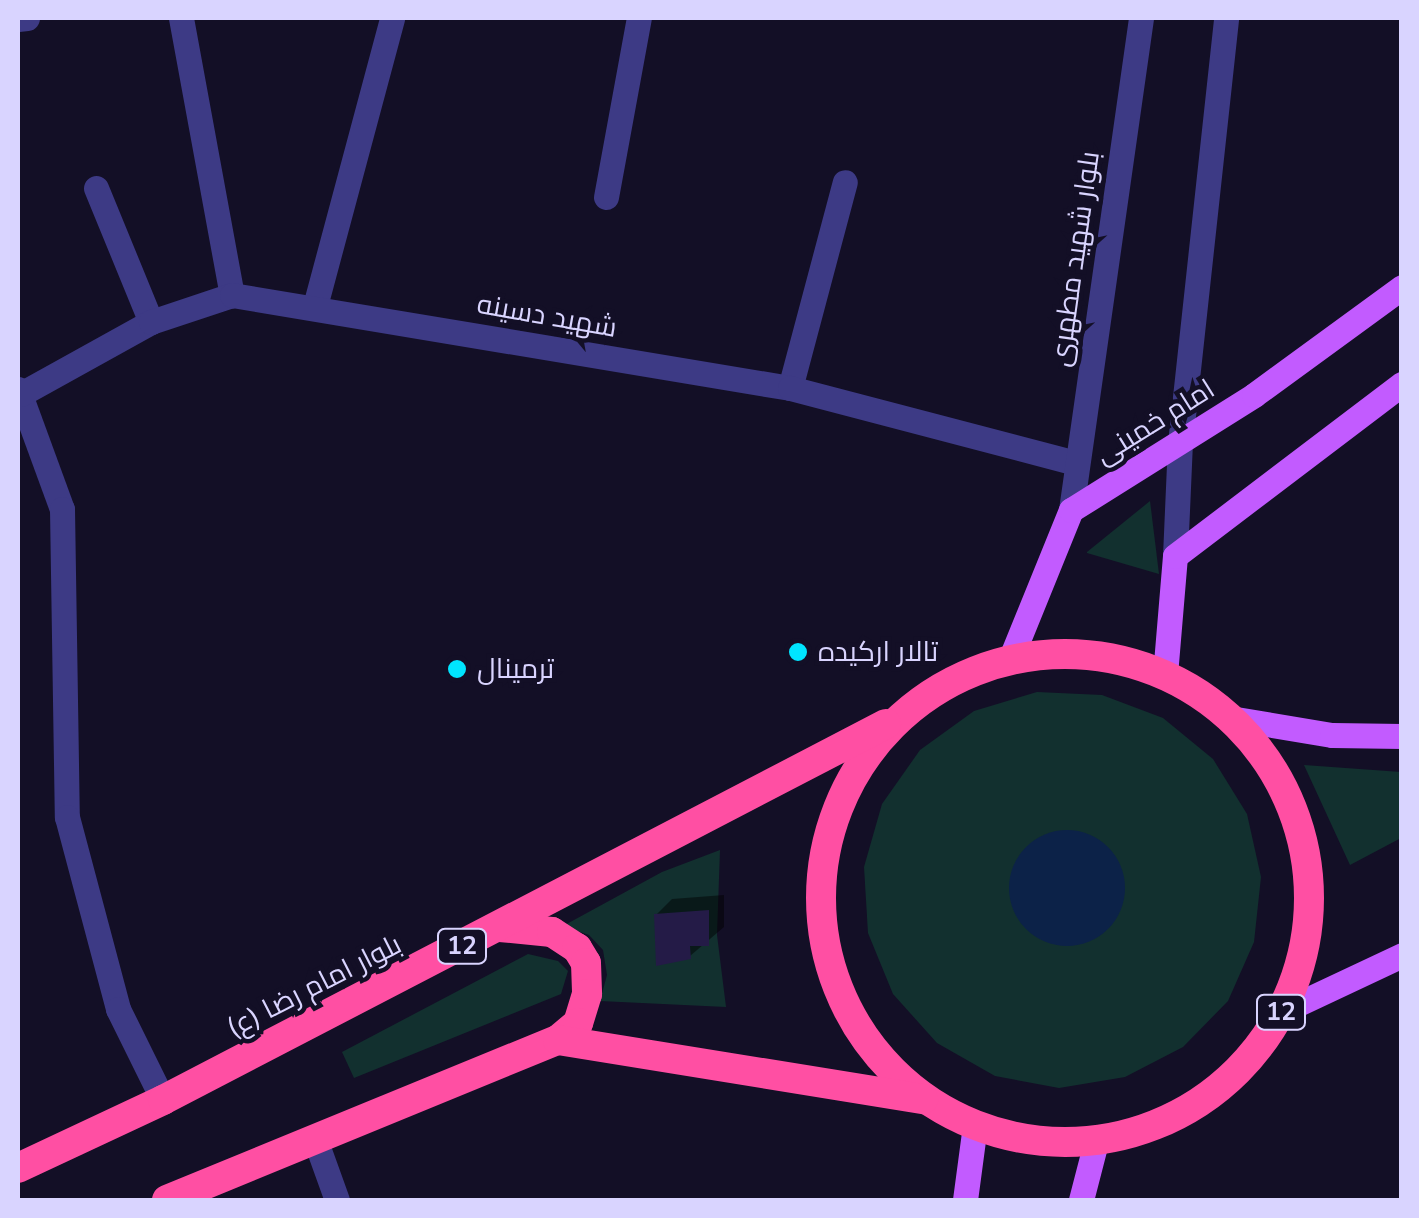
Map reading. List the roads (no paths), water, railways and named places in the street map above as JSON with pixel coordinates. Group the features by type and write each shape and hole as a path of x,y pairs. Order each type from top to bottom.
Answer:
{"highway":[{"name":"12","path":"1088,655 1164,675 1230,718 1280,781 1306,856 1307,936 1281,1012 1261,1044 1206,1097 1148,1128 1096,1142 1028,1140 975,1126 926,1100 862,1037 841,998 820,913 830,826 871,747 902,716 938,689 1010,660 1088,655"},
{"name":"بلوار امام رضا (ع)","path":"18,1168 164,1100 902,716"},
{"path":"167,1200 558,1040 578,1023 587,994 586,963 577,948 552,932 500,927"},
{"name":"12","path":"558,1040 926,1100"}],"main road":[{"name":"امام خمینی","path":"1070,510 1180,443 1402,287"},
{"path":"1164,675 1175,556 1402,384"},
{"path":"1010,660 1070,510"},
{"name":"12","path":"1230,718 1332,735 1402,736"},
{"name":"12","path":"1281,1012 1402,955"},
{"path":"965,1200 975,1126"},
{"path":"1081,1200 1096,1142"}],"street":[{"path":"18,19 27,18"},
{"path":"182,18 232,295"},
{"path":"315,306 392,18"},
{"path":"606,196 639,18"},
{"name":"بلوار شهید مطهری","path":"1070,510 1141,18"},
{"path":"1175,556 1180,443 1226,18"},
{"path":"790,388 846,182"},
{"path":"96,188 152,322"},
{"name":"شهید دسینه","path":"19,392 152,322 232,295 790,388 1076,462"},
{"path":"19,392 62,509 66,818 118,1008 164,1100"},
{"path":"316,1138 337,1200"}],"water":[{"path":"1067,830 1089,835 1108,847 1120,866 1125,888 1120,910 1108,929 1089,941 1067,946 1045,941 1026,929 1014,910 1009,888 1014,866 1026,847 1045,835"}],"place":[{"name":"تالار ارکیده","path":"798,652"},
{"name":"ترمینال","path":"457,669"}]}
